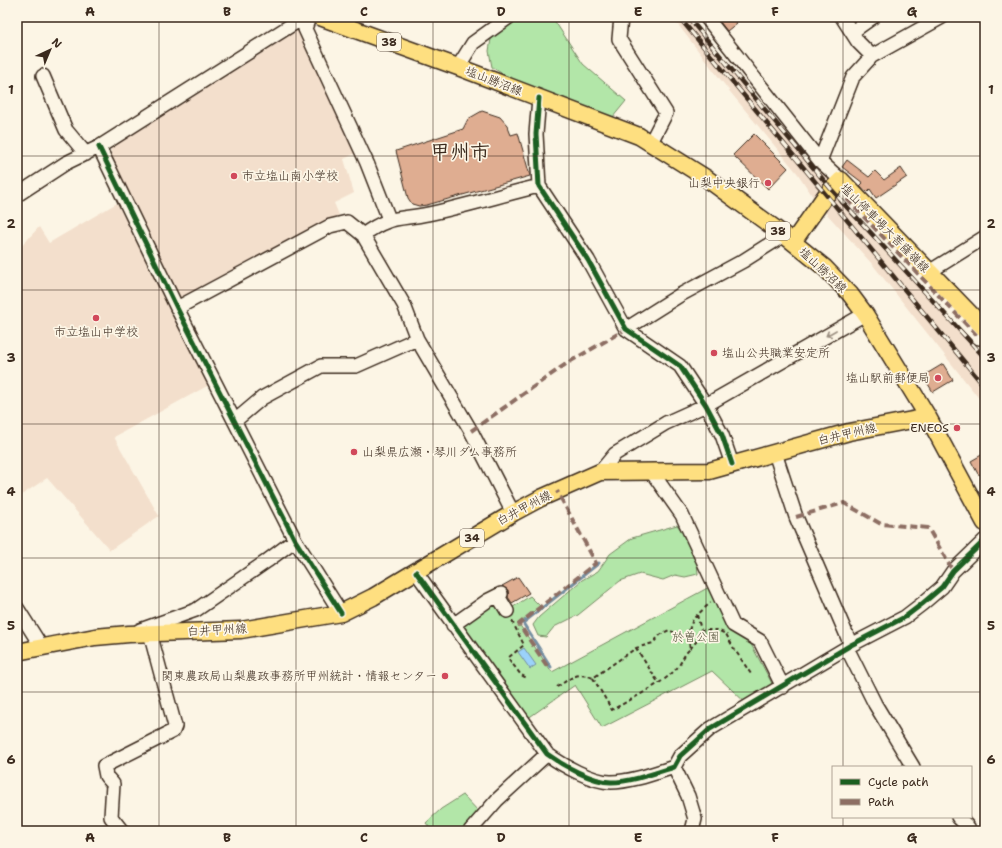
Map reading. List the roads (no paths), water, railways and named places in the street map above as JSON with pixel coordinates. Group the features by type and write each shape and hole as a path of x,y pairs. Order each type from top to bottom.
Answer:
{"main road":[{"name":"38","path":"320,17 458,67"},
{"name":"塩山勝沼線","path":"458,67 608,123 651,142 706,178 789,239 825,268 850,294 865,314 928,417 985,523"},
{"name":"塩山停車場大菩薩嶺線","path":"789,239 826,195 846,184 930,272 982,334"},
{"name":"白井甲州線","path":"17,652 41,646 95,637 129,634 241,630 341,613 373,597 416,572 513,513 541,498 600,472 709,471 849,432 928,417"}],"street":[{"path":"17,194 66,163 99,147 304,17"},
{"path":"309,17 305,29 367,163 389,219"},
{"path":"458,67 472,43 509,17"},
{"path":"621,17 619,38 666,113 651,142"},
{"path":"706,17 820,162 846,184 846,198 982,334"},
{"path":"842,17 858,42 872,56"},
{"path":"852,32 873,17"},
{"path":"820,162 852,77 872,56 942,17"},
{"path":"43,76 66,130 86,154"},
{"path":"539,98 536,134 539,186 588,260 626,329 680,366 706,405 722,435 732,464"},
{"path":"99,147 177,308 236,420 295,540 341,613"},
{"path":"363,235 376,225 389,219 427,214 539,186"},
{"path":"177,308 330,226 347,222 363,235 404,305 417,339 471,431 513,513"},
{"path":"930,272 985,237"},
{"path":"626,329 680,295 743,261 789,239"},
{"path":"600,472 615,454 666,423 706,405 865,314"},
{"path":"236,420 262,398 321,366 356,366 417,339"},
{"path":"775,453 796,517 849,646 875,704 912,766"},
{"path":"650,471 682,515 719,597 734,625 760,641 783,687"},
{"path":"129,634 170,621 196,610 295,540"},
{"path":"416,572 547,754 561,764 580,774 611,782 646,776 674,767 680,756 710,729 783,687 849,646 905,617 942,588 954,571 985,540"},
{"path":"453,625 487,600 499,595 507,611"},
{"path":"17,608 41,646"},
{"path":"122,831 111,817 113,784 106,776 104,766 173,731 175,726 150,633"},
{"path":"470,831 497,800 547,754"},
{"path":"674,767 688,796 696,819 692,831"},
{"path":"959,818 968,827 967,831"}],"water":[{"path":"524,648 536,665 530,669 518,652"}],"waterway":[{"path":"551,667 523,623 599,563"}],"railway":[{"path":"679,17 985,387"},
{"path":"688,17 831,189 985,358"}],"place":[{"name":"市立塩山南小学校","path":"234,176"},
{"name":"山梨中央銀行","path":"768,183"},
{"name":"市立塩山中学校","path":"96,318"},
{"name":"塩山公共職業安定所","path":"714,353"},
{"name":"塩山駅前郵便局","path":"938,378"},
{"name":"ENEOS","path":"957,428"},
{"name":"山梨県広瀬・琴川ダム事務所","path":"354,452"},
{"name":"関東農政局山梨農政事務所甲州統計・情報センター","path":"445,676"}],"district":[{"name":"甲州市","path":"460,152"}],"park label":[{"name":"於曽公園","path":"696,637"}]}
